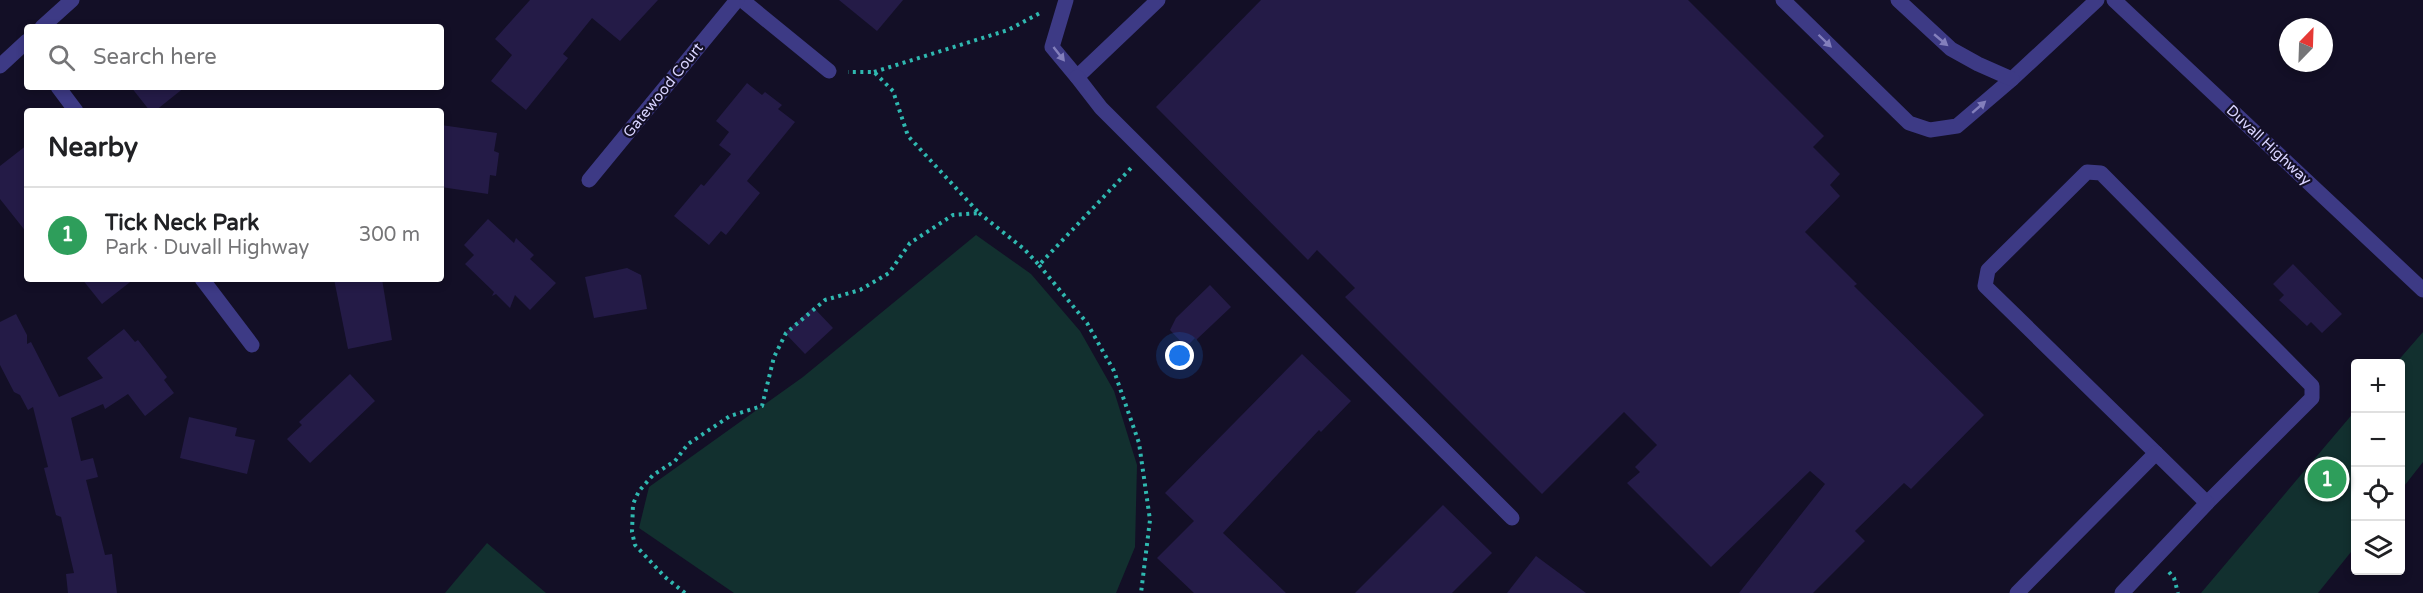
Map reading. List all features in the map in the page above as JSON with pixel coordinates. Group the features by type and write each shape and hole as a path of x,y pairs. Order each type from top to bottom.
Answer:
{"street":[{"path":"45,24 72,0"},
{"name":"Gatewood Court","path":"589,180 737,0"},
{"path":"742,0 830,71"},
{"path":"1066,0 1052,47 1101,108 1512,518"},
{"path":"1077,77 1158,0"},
{"path":"1783,0 1909,123 1929,130 1957,126 2012,79 2097,0"},
{"path":"1898,0 1951,49 2012,79"},
{"name":"Duvall Highway","path":"2114,0 2423,291"},
{"path":"0,66 24,45"},
{"path":"60,90 74,108"},
{"path":"2122,593 2312,398 2312,386 2101,173 2087,172 1988,270 1985,286 2208,503"},
{"path":"204,282 252,345"},
{"path":"2017,593 2156,453"}],"path":[{"path":"830,71 874,72 1008,30 1066,0"},
{"path":"874,72 893,91 908,136 979,213 1024,249 1039,265 1087,323 1114,371 1139,443 1150,520 1141,593"},
{"path":"1039,265 1145,153"},
{"path":"685,593 635,545 632,532 633,504 639,491 653,475 675,461 688,444 730,416 762,406 774,357 786,333 825,300 860,290 889,273 910,243 953,215 979,213"}],"green space":[{"path":"976,235 1031,274 1080,331 1114,391 1137,465 1135,547 1116,593 734,593 639,528 649,487 803,377"},
{"path":"2423,332 2423,462 2405,485 2405,359 2399,359"},
{"path":"2351,416 2351,552 2318,593 2201,593"},
{"path":"487,543 546,593 445,593"}],"building":[{"path":"530,0 658,0 620,41 592,18 563,54 568,58 526,110 491,81 512,55 495,39"},
{"path":"839,0 903,0 877,31"},
{"path":"1261,0 1688,0 1824,136 1813,147 1840,174 1830,185 1840,196 1805,232 1857,284 1854,286 1984,415 1911,489 1904,483 1855,531 1865,541 1813,593 1739,593 1825,484 1810,471 1711,567 1627,483 1640,472 1635,467 1657,445 1624,412 1542,494 1345,297 1355,288 1317,250 1308,260 1156,107"},
{"path":"747,83 762,95 765,92 782,105 778,109 795,122 747,181 760,193 726,235 721,231 709,245 674,216 731,154 719,145 729,132 716,121"},
{"path":"133,90 181,90 159,108 148,108"},
{"path":"444,125 497,133 494,151 499,153 496,176 490,175 488,194 444,187"},
{"path":"24,147 24,229 0,199 0,166"},
{"path":"488,219 514,243 516,238 534,255 530,259 556,283 530,310 515,295 510,308 496,294 492,296 494,292 465,264 474,255 464,245"},
{"path":"2293,264 2342,314 2322,333 2311,322 2307,326 2279,300 2284,295 2273,284"},
{"path":"627,268 641,275 647,309 594,318 585,277"},
{"path":"84,282 130,282 102,304"},
{"path":"335,282 382,282 392,340 348,349"},
{"path":"1210,285 1231,307 1186,347 1170,330 1176,318"},
{"path":"813,307 833,328 805,354 785,333"},
{"path":"16,314 27,335 27,344 31,342 59,397 103,378 87,358 124,329 135,342 138,340 167,377 164,380 174,393 145,416 128,394 105,409 103,404 71,418 81,461 93,458 98,477 86,480 105,555 112,554 117,593 68,593 66,574 74,573 61,517 56,515 44,468 48,467 33,407 28,410 20,395 14,392 0,365 0,322"},
{"path":"1302,354 1351,401 1321,432 1319,430 1223,533 1286,593 1194,593 1157,558 1194,521 1165,493"},
{"path":"350,374 375,401 310,463 287,439 302,425 299,422"},
{"path":"189,417 237,428 235,436 255,440 247,474 180,458"},
{"path":"1443,505 1492,553 1452,593 1355,593"},
{"path":"1536,556 1586,593 1507,593"}],"place":[{"name":"Tick Neck Park","path":"2327,479"}]}
